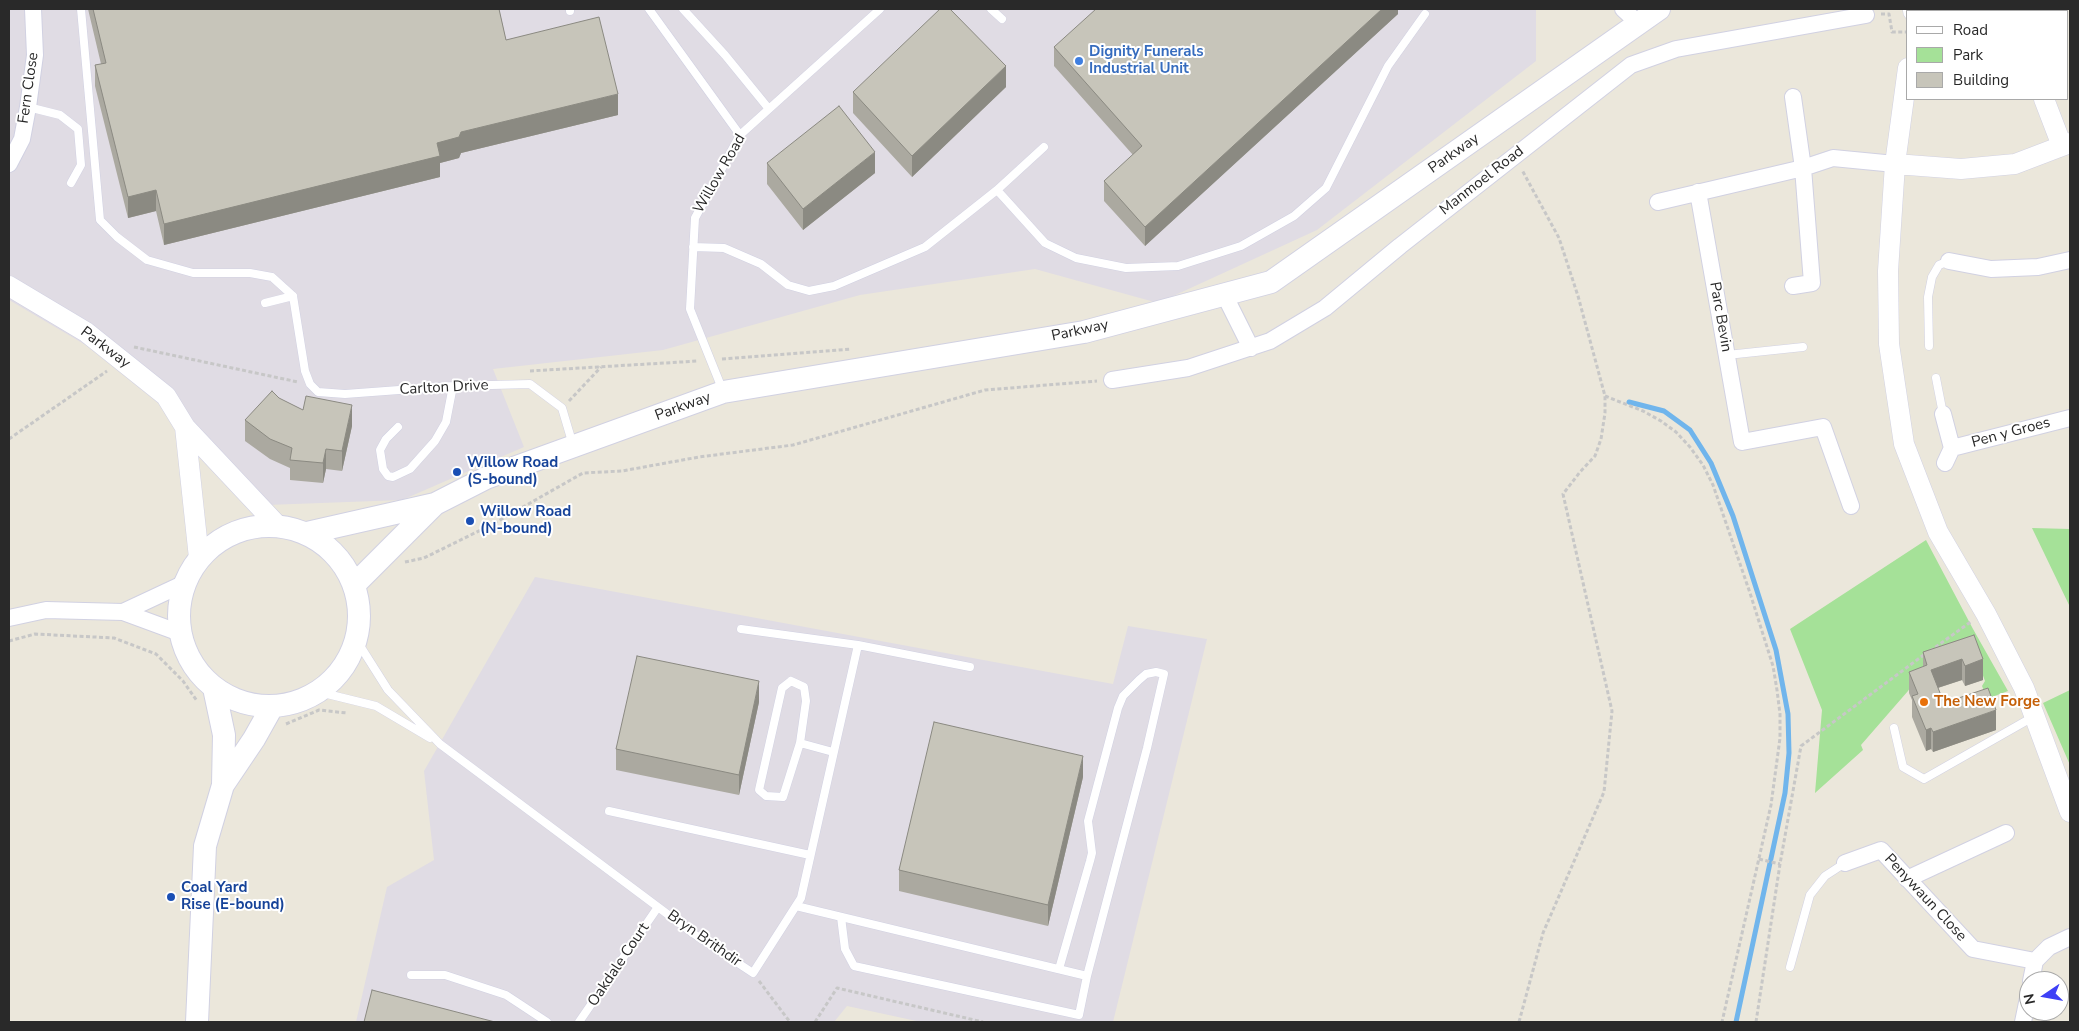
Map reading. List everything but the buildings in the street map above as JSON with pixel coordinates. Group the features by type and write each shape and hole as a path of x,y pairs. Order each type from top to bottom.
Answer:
{"main road":[{"name":"Parkway","path":"435,504 486,478 723,392 1084,332 1270,282 1631,16 1659,9"},
{"path":"362,577 343,563 327,546 307,533 277,525 248,528 221,539 199,558 185,583 179,608 180,634 198,672 214,688 231,698 252,705 272,707 296,703 319,692 335,678 348,661 357,641 362,577 435,504"},
{"path":"307,533 435,504"},
{"path":"197,1022 205,846 223,785 224,735 214,688"},
{"path":"223,785 254,739 272,707"}],"street":[{"name":"Fern Close","path":"9,164 22,139 28,107 35,55 32,9"},
{"name":"Manmoel Road","path":"1112,380 1188,368 1251,348 1270,341 1325,308 1631,65 1676,49 1866,15"},
{"path":"1906,83 1895,164 1888,271 1889,344 1904,444 1938,532 1986,614 2024,688 2070,812"},
{"path":"1793,97 1803,168 1812,283 1793,286"},
{"path":"1658,202 1803,168 1833,158 1962,169 2014,164 2066,144 2044,100"},
{"name":"Parc Bevin","path":"1698,192 1742,442 1823,427 1851,506"},
{"path":"1949,261 1991,269 2038,267 2070,260"},
{"name":"Parkway","path":"9,286 86,332 122,360 166,396 185,427"},
{"path":"1224,294 1251,348"},
{"name":"Pen y Groes","path":"1942,414 1952,448 1945,463"},
{"name":"Pen y Groes","path":"1952,448 2070,418"},
{"path":"185,427 277,525"},
{"path":"185,427 199,558"},
{"path":"123,612 185,583"},
{"path":"9,618 46,610 123,612 180,634"},
{"path":"1907,879 2006,833"},
{"name":"Penywaun Close","path":"1845,863 1881,850 1973,949 2035,961"},
{"path":"2033,971 2035,961 2049,947 2070,937"}],"lane":[{"path":"81,9 100,220 117,237 146,260 193,273 250,273 272,277 293,296 302,356 310,384"},
{"path":"649,9 740,135"},
{"path":"683,9 725,55 768,109"},
{"name":"Willow Road","path":"723,392 690,309 694,218 740,135 880,9"},
{"path":"991,9 1002,19"},
{"path":"997,190 1045,243 1076,258 1126,268 1178,266 1241,246 1294,216 1326,188 1388,66 1425,14"},
{"path":"28,107 60,115 78,129 80,165 71,183"},
{"path":"693,247 724,248 761,264 788,285 809,292 834,286 925,247 997,190 1044,147"},
{"path":"1929,346 1928,297 1932,277 1939,265 1949,261"},
{"path":"264,303 293,296"},
{"path":"1727,355 1803,347"},
{"path":"1936,378 1942,414"},
{"name":"Carlton Drive","path":"310,384 318,392 345,394 452,386 530,384 562,408"},
{"path":"398,427 386,439 380,450 383,469 388,476 393,477 410,469 435,441 446,422 452,386"},
{"path":"562,408 574,447"},
{"path":"742,629 858,644 970,667"},
{"name":"Bryn Brithdir","path":"357,641 388,690 440,744 694,934 753,973 801,898 858,644"},
{"path":"841,918 845,949 854,966 1079,1015 1087,976 1147,748 1164,674 1156,672 1146,674 1123,696 1118,708 1088,821 1092,853 1059,969"},
{"path":"791,681 804,687 806,701 800,743 783,797 766,796 759,790 782,688 791,681"},
{"path":"319,692 376,706 440,744"},
{"path":"1894,728 1903,767 1924,779 2034,716"},
{"path":"800,743 833,752"},
{"path":"609,811 810,855"},
{"path":"1790,967 1810,895 1825,876 1845,863"},
{"path":"796,906 1087,976"},
{"name":"Oakdale Court","path":"579,1022 658,907"},
{"path":"411,974 445,975 506,995 547,1022"}],"path":[{"path":"1889,14 1892,32 1906,32"},
{"path":"1514,156 1559,238 1578,296 1605,396 1605,413 1601,439 1595,456 1563,494 1612,711 1604,792 1543,933 1519,1022"},
{"path":"9,440 122,360 134,346 310,384"},
{"path":"522,371 710,360"},
{"path":"562,408 601,366"},
{"path":"362,577 424,558 493,524 583,473 622,471 699,457 793,445 985,390 1112,380"},
{"path":"1605,396 1660,420 1676,432 1703,465 1713,485 1773,666 1780,714 1778,763 1771,805 1722,1022"},
{"path":"1756,1022 1800,746 1964,626 1986,614"},
{"path":"10,641 35,634 114,638 156,654 183,681 199,705"},
{"path":"282,727 288,722 319,710 350,713"},
{"path":"1759,860 1780,864"},
{"path":"753,973 790,1022"},
{"path":"815,1022 837,988 983,1022"}],"shaded area":[{"path":"9,9 1536,9 1536,61 1317,230 1158,303 1035,269 860,295 663,350 493,369 524,447 402,500 267,505 118,364 9,300"},
{"path":"535,577 1113,684 1128,626 1207,639 1113,1022 921,1022 847,1006 834,1022 356,1022 387,887 434,860 424,771"}],"green space":[{"path":"2032,528 2070,529 2070,607"},
{"path":"1926,540 2008,691 1992,697 1994,704 1990,706 1982,686 1985,681 1974,651 1920,672 1908,691 1861,745 1863,750 1815,793 1822,710 1790,629"},
{"path":"2070,690 2070,765 2043,703"}],"waterway":[{"path":"1629,402 1664,411 1690,430 1711,463 1733,516 1776,650 1788,714 1789,753 1785,793 1736,1022"}],"place":[{"name":"Dignity Funerals Industrial Unit","path":"1079,61"},
{"name":"Willow Road (S-bound)","path":"457,472"},
{"name":"Willow Road (N-bound)","path":"470,521"},
{"name":"The New Forge","path":"1924,702"},
{"name":"Coal Yard Rise (E-bound)","path":"171,897"}]}
